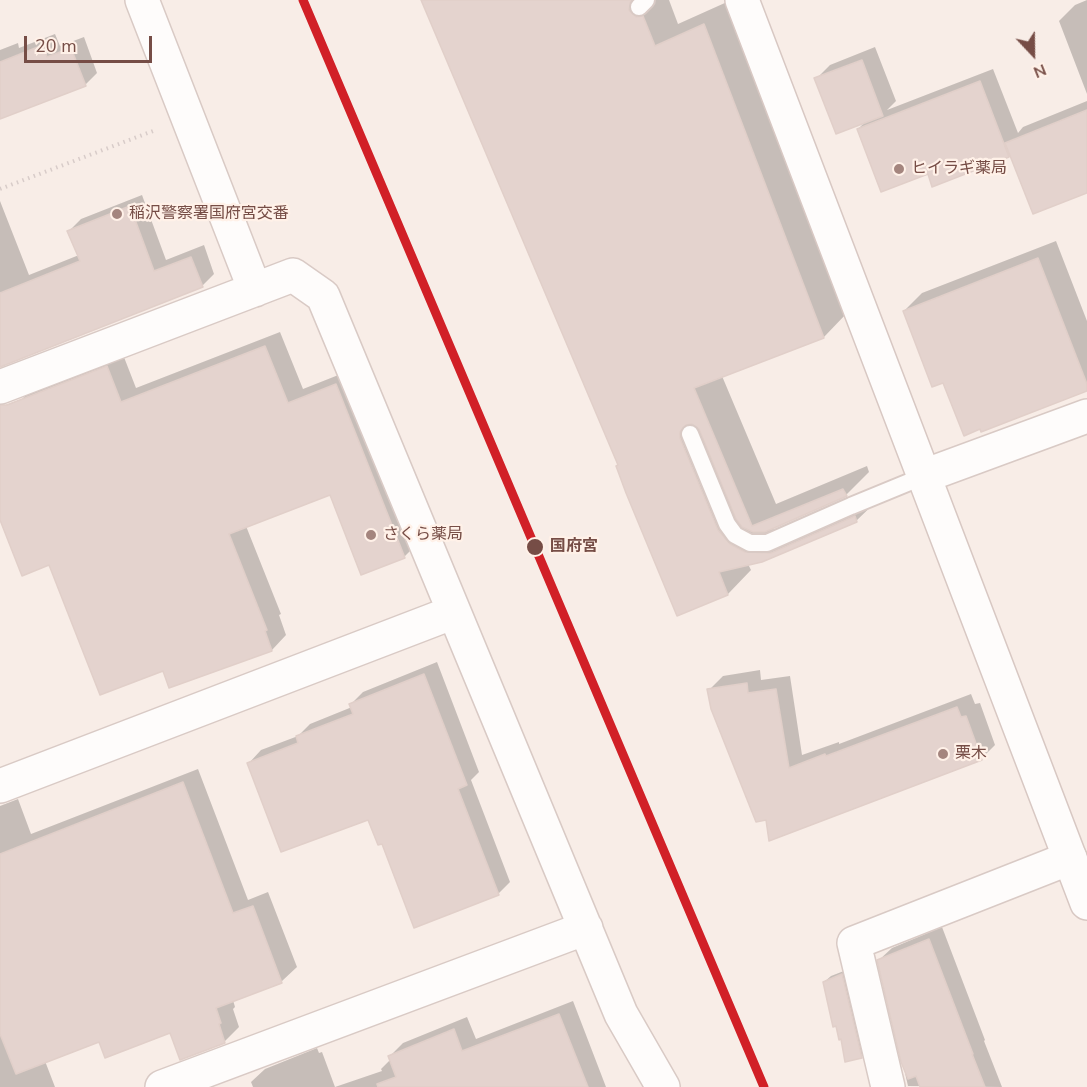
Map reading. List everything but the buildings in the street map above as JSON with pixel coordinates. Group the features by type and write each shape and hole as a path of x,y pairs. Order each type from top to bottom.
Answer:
{"street":[{"path":"142,0 255,290"},
{"path":"742,0 1087,903"},
{"path":"0,387 293,275 323,296 621,1014 663,1087"},
{"path":"924,476 1087,416"},
{"path":"0,786 454,612"},
{"path":"888,1087 854,943 1070,858"},
{"path":"162,1087 586,928"}],"lane":[{"path":"690,434 727,524 735,535 750,543 767,543 924,476"}],"path":[{"path":"0,189 188,118"}],"transit line":[{"path":"303,0 764,1087"}],"place":[{"name":"ヒイラギ薬局","path":"899,169"},
{"name":"稲沢警察署国府宮交番","path":"117,214"},
{"name":"さくら薬局","path":"371,535"},
{"name":"国府宮","path":"535,547"},
{"name":"栗木","path":"943,754"}]}
